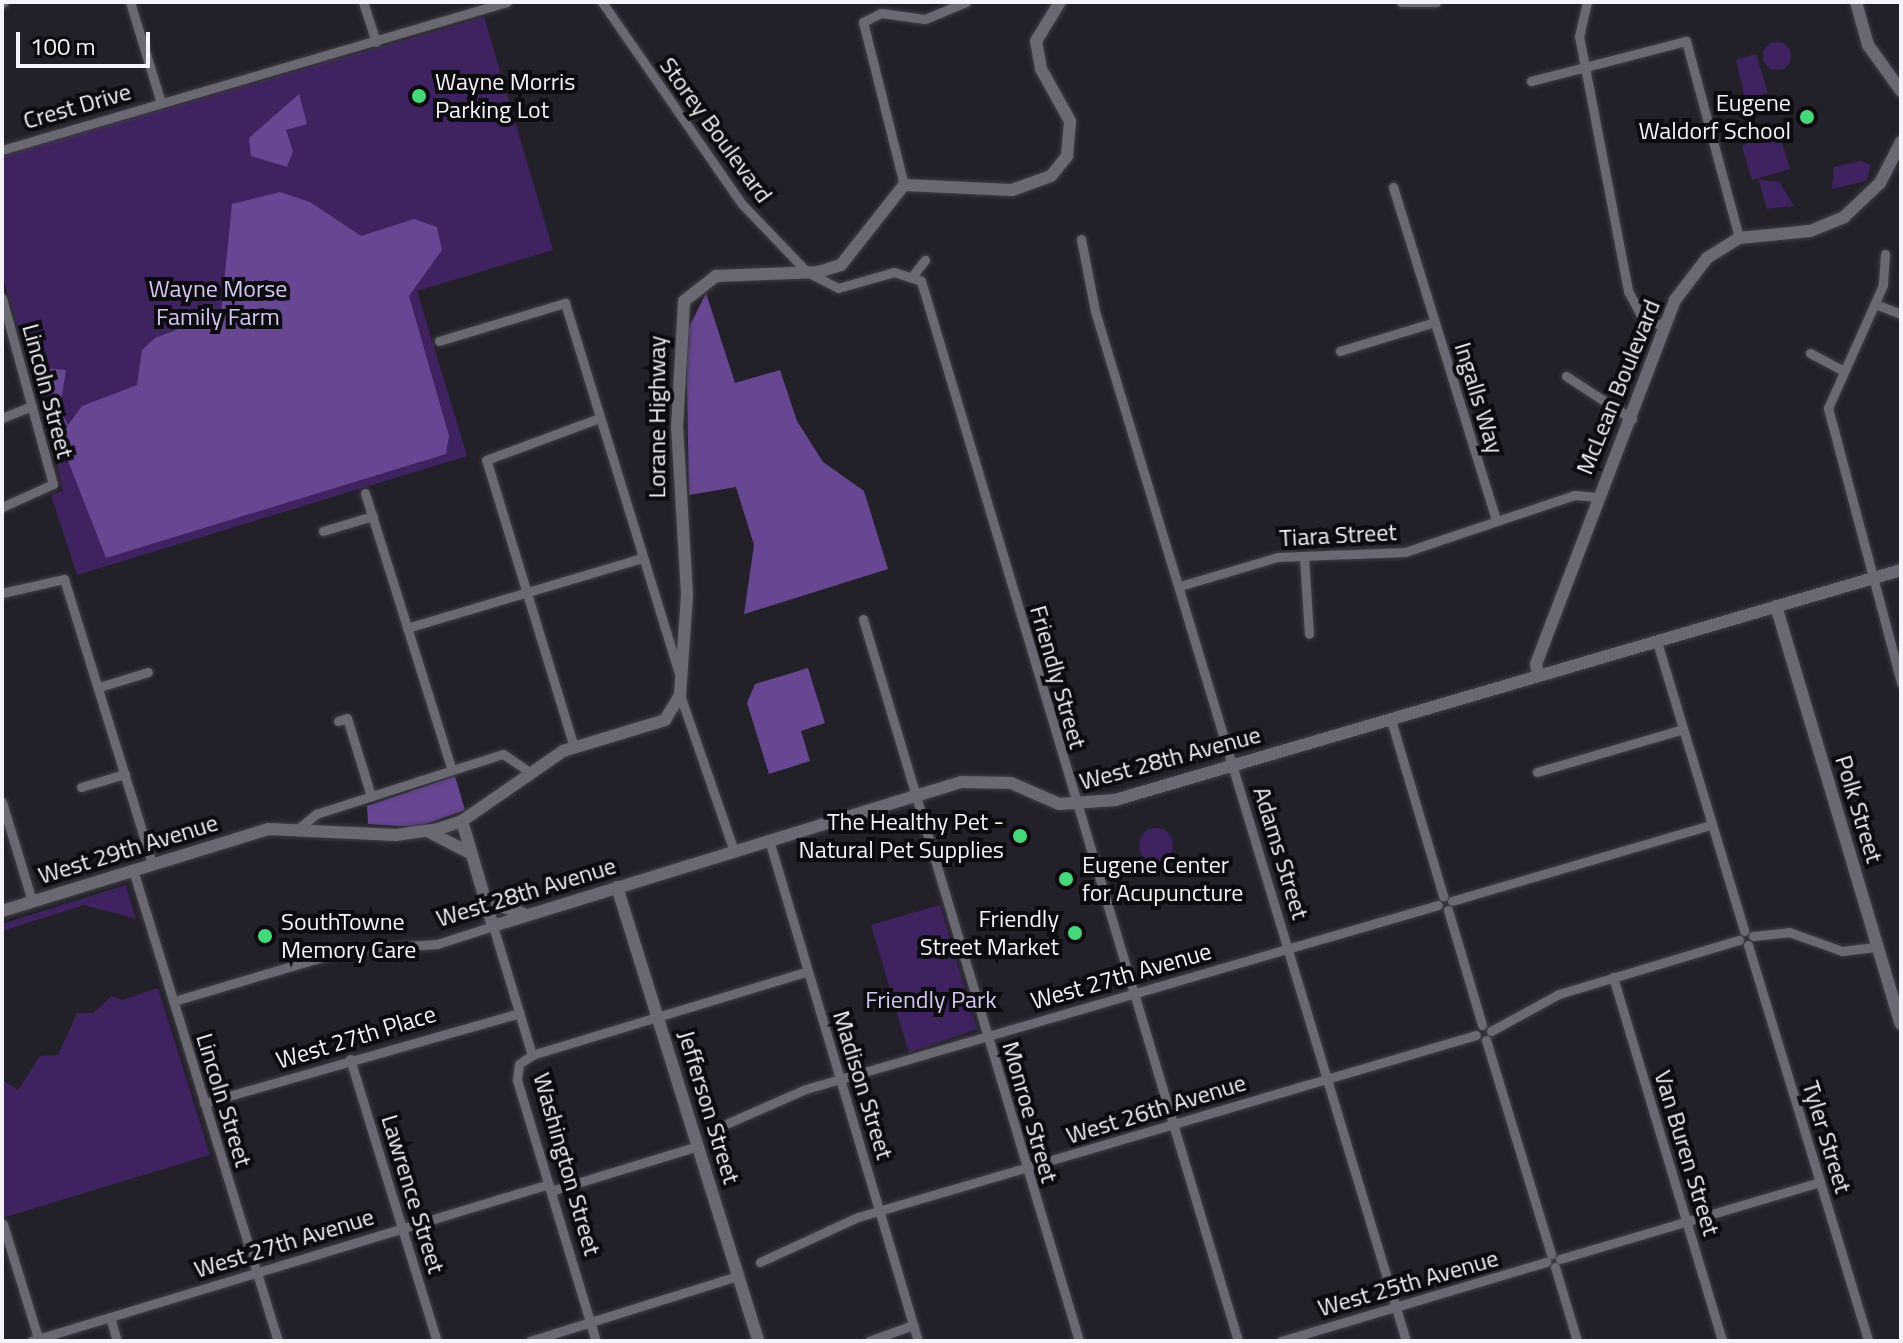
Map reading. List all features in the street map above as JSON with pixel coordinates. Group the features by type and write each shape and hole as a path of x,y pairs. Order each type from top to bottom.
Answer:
{"street":[{"path":"130,2 161,103"},
{"path":"363,2 376,42"},
{"name":"Crest Drive","path":"2,150 376,42 485,5 507,2"},
{"name":"Storey Boulevard","path":"602,2 742,204 807,272"},
{"path":"966,2 925,19 875,14 862,25 904,185 1012,190 1059,170 1070,146 1070,121 1036,50 1038,32 1060,2"},
{"path":"1401,2 1436,2"},
{"path":"1587,2 1580,23 1584,65 1631,302 1662,326"},
{"path":"1856,2 1868,45 1901,91"},
{"path":"1531,81 1686,41 1739,238 1810,231 1844,217 1880,183 1901,142"},
{"name":"Lorane Highway","path":"680,695 687,594 677,443 679,316 691,289 716,276 807,272 854,256 881,206 904,185"},
{"name":"Ingalls Way","path":"1393,187 1496,519"},
{"name":"McLean Boulevard","path":"1538,676 1536,664 1597,497 1632,419 1662,326 1699,268 1739,238"},
{"name":"Adams Street","path":"1081,239 1095,311 1406,1341"},
{"path":"1885,254 1875,304 1828,398 1830,424 1870,579 1901,683"},
{"path":"807,272 838,288 894,272 914,274 925,260"},
{"name":"Friendly Street","path":"914,274 1238,1341"},
{"name":"Lincoln Street","path":"2,298 53,486 2,507"},
{"path":"439,341 558,302 565,305 639,559 680,677"},
{"path":"1875,304 1901,314"},
{"path":"1340,351 1435,322"},
{"path":"1810,353 1840,369"},
{"path":"1566,376 1632,419"},
{"path":"2,418 32,406"},
{"path":"574,747 526,594 488,457 597,419"},
{"path":"365,493 452,770"},
{"path":"1496,519 1580,494 1597,497"},
{"path":"323,531 373,516"},
{"name":"Tiara Street","path":"1180,586 1278,557 1405,552 1496,519"},
{"path":"1304,557 1309,634"},
{"path":"407,628 639,559"},
{"name":"West 28th Avenue","path":"174,1001 346,950 437,944 915,795 989,780 1076,806 1234,766 1901,570"},
{"path":"2,593 62,577 152,864"},
{"name":"Polk Street","path":"1776,606 1901,1024"},
{"name":"Monroe Street","path":"863,619 1079,1341"},
{"name":"Tyler Street","path":"1657,642 1868,1341"},
{"path":"99,687 148,672"},
{"path":"424,833 462,821 530,772 574,747 657,725 680,695"},
{"path":"680,695 734,851"},
{"path":"338,721 347,718 371,796"},
{"path":"1391,720 1577,1341"},
{"path":"1537,772 1683,729"},
{"path":"300,827 371,796 505,753 530,772"},
{"path":"81,787 125,774"},
{"path":"2,802 32,901"},
{"name":"Washington Street","path":"462,821 532,1055 516,1076 596,1341"},
{"name":"West 27th Avenue","path":"728,1123 841,1080 1711,825"},
{"path":"300,827 424,833 453,839 471,854"},
{"name":"West 29th Avenue","path":"2,911 268,829 300,827"},
{"name":"Madison Street","path":"769,840 918,1341"},
{"name":"Lincoln Street","path":"133,870 278,1341"},
{"name":"Jefferson Street","path":"617,887 758,1341"},
{"path":"485,901 503,912 534,913"},
{"name":"West 26th Avenue","path":"760,1262 879,1211 1484,1033 1559,994 1746,938 1789,932 1842,951 1877,947"},
{"path":"532,1055 808,971"},
{"name":"Van Buren Street","path":"1613,977 1722,1341"},
{"name":"West 27th Place","path":"204,1103 519,1013"},
{"name":"Lawrence Street","path":"350,1059 437,1341"},
{"name":"West 27th Avenue","path":"36,1340 403,1227 698,1146"},
{"name":"West 25th Avenue","path":"1281,1341 1820,1182"},
{"path":"3,1224 36,1340"},
{"path":"530,1341 738,1276"},
{"path":"110,1317 117,1341"},
{"path":"869,1341 913,1325"}],"green space":[{"name":"Wayne Morse Family Farm","path":"484,17 553,250 417,291 467,456 77,575 51,495 63,491 47,420 2,275 2,156"},
{"path":"1777,42 1787,46 1791,56 1787,66 1777,70 1767,66 1763,56 1767,46"},
{"path":"1756,54 1768,93 1745,98 1736,60"},
{"path":"1766,134 1781,139 1790,169 1752,180 1742,146"},
{"path":"1860,161 1871,165 1866,181 1832,189 1834,167"},
{"path":"1759,180 1779,182 1794,206 1767,209"},
{"path":"1156,828 1168,833 1173,845 1168,857 1156,862 1144,857 1139,845 1144,833"},
{"path":"126,885 136,919 84,905 2,931 2,924"},
{"name":"Friendly Park","path":"940,905 977,1029 909,1053 871,925"},
{"path":"158,988 210,1155 2,1218 2,1080 18,1090 40,1056 58,1055 77,1013 93,1013 112,996 122,1000"}],"shaded area":[{"path":"299,94 307,124 286,130 293,151 287,167 251,156 249,138"},
{"path":"280,192 310,202 361,236 414,219 437,227 442,250 409,296 449,436 446,454 106,558 54,425 45,368 66,370 60,409 68,425 82,406 137,385 142,350 155,338 221,313 232,204"},
{"path":"706,293 735,383 780,370 797,421 823,462 864,491 888,569 744,614 754,545 736,487 689,495 686,333"},
{"path":"808,668 825,723 801,731 810,761 769,774 747,703 755,684"},
{"path":"455,776 465,810 417,827 368,824 367,806"}],"place":[{"name":"Wayne Morris Parking Lot","path":"419,96"},
{"name":"Eugene Waldorf School","path":"1807,117"},
{"name":"The Healthy Pet - Natural Pet Supplies","path":"1020,836"},
{"name":"Eugene Center for Acupuncture","path":"1066,879"},
{"name":"Friendly Street Market","path":"1075,933"},
{"name":"SouthTowne Memory Care","path":"265,936"}]}
